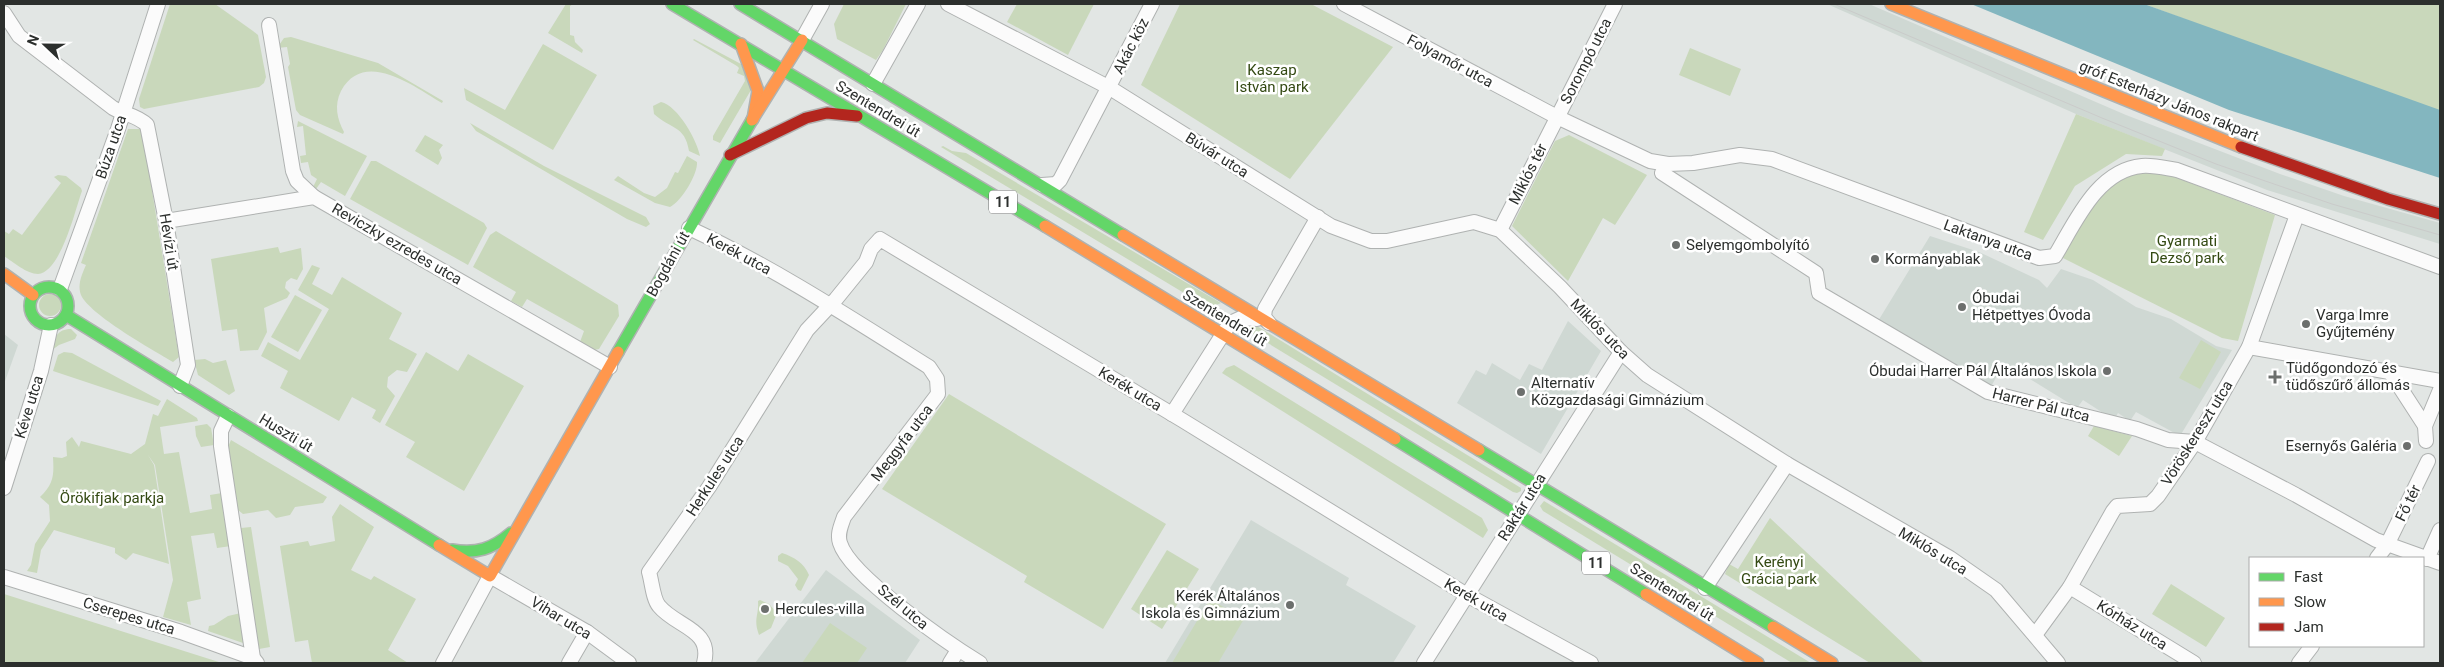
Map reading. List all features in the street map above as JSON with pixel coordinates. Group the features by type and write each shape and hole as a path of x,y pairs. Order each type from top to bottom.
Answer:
{"main road":[{"name":"Szentendrei út","path":"672,4 784,69 1222,334 1758,663"},
{"name":"Szentendrei út","path":"740,4 1832,663"},
{"name":"gróf Esterházy János rakpart","path":"1891,4 2276,161 2388,199 2440,214"},
{"name":"Bogdáni út","path":"490,576 688,228 802,40"},
{"path":"740,44 748,60 758,91 753,119"},
{"path":"730,156 806,118 827,113 862,117"},
{"path":"4,274 33,295"},
{"path":"45,287 60,289 68,301 66,315 60,322 51,325 41,324 33,318 30,310 33,295 45,287"},
{"name":"Huszti út","path":"66,315 490,576"},
{"name":"Bogdáni út","path":"445,549 469,554 482,552 519,526"}],"street":[{"name":"Búza utca","path":"60,289 123,114 158,4"},
{"name":"Bogdáni út","path":"802,40 822,4"},
{"path":"873,84 918,4"},
{"name":"Búvár utca","path":"948,4 963,7 1110,88 1331,226 1371,241 1387,241 1474,222 1500,230"},
{"name":"Akác köz","path":"1036,183 1044,186 1056,184 1079,147 1152,4"},
{"name":"Folyamőr utca","path":"1344,4 1557,117"},
{"name":"Sorompó utca","path":"1557,117 1615,4"},
{"name":"Hévízi út","path":"4,13 19,36 123,114 139,117 147,125 166,221 188,365 180,386"},
{"path":"269,25 293,171 297,181 314,197"},
{"name":"Laktanya utca","path":"1557,117 1650,161 1668,164 1693,163 1740,156 1772,159 2039,258 2056,256 2091,197 2125,170 2141,166 2176,170 2440,267"},
{"name":"Miklós tér","path":"1500,230 1557,117"},
{"name":"Harrer Pál utca","path":"1662,173 1816,273 1820,293 1988,392 2137,429 2168,440 2195,442 2296,495 2381,543"},
{"name":"Reviczky ezredes utca","path":"166,221 314,197 610,367"},
{"name":"Vöröskereszt utca","path":"2035,635 2070,587 2113,512 2118,506 2150,504 2158,496 2195,442 2249,347 2297,214"},
{"path":"1269,323 1264,317 1265,309 1318,217"},
{"name":"Kerék utca","path":"688,228 721,243 830,305 866,262 880,239 1172,414 1467,595 1591,663"},
{"name":"Miklós utca","path":"1500,230 1560,287 1621,352 1647,375 1786,464 1950,558 1996,590 2058,663"},
{"name":"Meggyfa utca","path":"830,305 929,367 936,379 938,394 844,517 839,538"},
{"name":"Herkules utca","path":"704,663 707,650 702,638 659,606 649,572 709,487 807,330 830,305"},
{"path":"1172,414 1230,323 1240,318 1255,318 1269,323"},
{"name":"Kéve utca","path":"4,488 41,370 51,325"},
{"path":"2249,347 2440,381"},
{"name":"Raktár utca","path":"1424,663 1621,352"},
{"path":"2390,372 2425,426"},
{"path":"2426,441 2425,426 2440,390"},
{"path":"228,416 221,430 220,437 255,661"},
{"name":"Fő tér","path":"2381,543 2428,461"},
{"path":"1705,588 1786,464"},
{"path":"2440,530 2426,559 2440,563"},
{"name":"Szél utca","path":"839,538 845,553 858,568 911,616 958,650 980,663"},
{"path":"2377,557 2381,543 2420,557"},
{"name":"Bogdáni út","path":"443,663 490,576"},
{"name":"Vihar utca","path":"490,576 587,632 629,663"},
{"name":"Cserepes utca","path":"4,577 181,632 255,661"},
{"name":"Kórház utca","path":"2070,587 2194,663"},
{"path":"569,663 587,632"},
{"path":"2300,662 2311,647"},
{"path":"950,663 958,650"}],"shaded area":[{"path":"1827,4 1869,4 2126,115 2280,174 2344,196 2440,223 2440,244 2267,190 2076,114"},
{"path":"1930,236 1979,252 2039,280 2047,288 2061,269 2093,280 2136,307 2171,319 2216,346 2232,350 2180,436 2136,412 2130,421 2118,413 2114,420 2083,400 2077,408 2004,363 1988,392 1875,326"},
{"name":"Alternatív Közgazdasági Gimnázium","path":"1568,321 1601,351 1541,454 1457,403 1476,370 1486,375 1492,363 1520,380 1529,364 1542,370"},
{"path":"4,334 18,345 4,384"},
{"name":"Kerék Általános Iskola és Gimnázium","path":"1251,520 1349,578 1346,585 1416,626 1393,663 1165,663"},
{"path":"826,570 920,640 905,663 755,663"}],"green space":[{"path":"170,4 215,4 258,35 266,77 264,83 259,87 144,109 140,107 139,99"},
{"path":"566,4 573,4 570,6 570,35 574,36 575,42 583,50 582,53 548,33"},
{"path":"844,4 906,4 876,60 837,39 834,24"},
{"path":"1017,4 1094,4 1068,55 1007,22"},
{"name":"Kaszap István park","path":"1180,4 1311,4 1393,47 1290,179 1141,85"},
{"path":"2144,4 2440,4 2440,114"},
{"path":"291,37 378,63 443,101 442,103 418,88 390,75 363,72 351,79 339,96 337,112 343,134 300,115 296,110 288,67 290,64 287,47 277,48 284,38"},
{"path":"694,39 741,64 751,90 720,143 713,140 713,136 745,81 744,76 737,73 739,68 737,66"},
{"path":"543,44 597,75 553,150 466,100 464,88 505,110"},
{"path":"1690,48 1741,69 1730,96 1679,75"},
{"path":"661,102 674,110 686,124 700,156 689,151 684,136 676,128 654,114 653,106"},
{"path":"2076,114 2165,149 2162,156 2126,154 2075,186 2043,240 2024,232"},
{"path":"298,121 367,156 345,196 321,182 316,189 313,187 317,179 311,175 308,162 301,163 300,156 306,155 303,126 297,127"},
{"path":"470,123 544,166 646,217 650,224 646,227 627,219 476,131"},
{"path":"128,129 142,129 179,357 173,362 109,322 87,303 80,291 80,280 86,265 81,263"},
{"path":"425,135 443,145 439,150 442,158 438,165 415,151"},
{"path":"1569,135 1647,175 1615,225 1603,218 1568,281 1512,226 1555,141"},
{"path":"943,146 952,151 966,153 1221,303 1209,308 941,147"},
{"path":"687,156 697,162 695,173 684,194 670,207 655,203 614,180 618,176 644,193 655,197 667,188 675,172 678,173"},
{"path":"371,161 376,161 484,223 487,228 468,265 350,199"},
{"name":"Gyarmati Dezső park","path":"2143,171 2172,176 2275,215 2238,341 2222,338 2059,256 2094,204 2115,184 2128,176"},
{"path":"58,175 66,176 81,188 82,191 66,239 54,263 46,271 38,274 29,272 4,256 4,231 9,234 13,229 22,235 61,183 54,177"},
{"path":"496,231 618,305 619,316 599,349 594,350 580,342 584,331 527,299 522,307 511,301 516,292 473,267 490,235"},
{"path":"278,247 280,253 301,248 303,269 297,280 291,278 286,282 285,288 290,293 287,298 264,308 267,332 258,350 240,351 237,329 222,331 211,259"},
{"path":"312,265 320,268 312,284 332,295 342,277 402,313 389,339 417,354 407,372 397,370 388,377 387,387 395,396 380,423 372,418 376,410 352,397 339,421 280,388 288,371 261,356 268,342 300,360 329,309 298,290"},
{"path":"46,294 54,294 61,301 61,309 54,316 46,316 39,309 39,301"},
{"path":"295,295 322,310 298,352 271,337"},
{"path":"1252,323 1521,488 1521,491 1513,492 1243,328"},
{"path":"71,329 77,335 75,339 52,350 59,332"},
{"path":"2201,340 2221,352 2200,389 2179,378"},
{"path":"64,352 72,353 161,401 158,406 53,371 58,355"},
{"path":"426,352 458,371 468,354 524,386 464,491 406,457 415,442 385,425"},
{"path":"205,359 213,363 226,360 235,391 229,395 198,375 194,360"},
{"path":"1234,365 1482,518 1488,530 1483,538 1222,373 1226,368"},
{"path":"949,394 1166,524 1103,629 1024,582 1027,576 882,489"},
{"name":"Örökifjak parkja","path":"167,399 197,418 198,421 160,427 164,454 179,452 190,513 212,509 210,495 222,493 231,546 217,548 214,533 191,536 201,599 187,602 191,625 163,617 173,580 155,465 148,455 154,465 169,564 133,553 126,560 115,553 115,548 54,530 41,550 37,573 27,571 31,565 35,544 50,521 49,505 40,497 51,483 53,457 62,458 67,456 66,442 72,437 79,447 81,441 131,454 145,444 153,414 158,416"},
{"path":"207,424 211,428 214,445 201,447 196,436 195,426"},
{"path":"2094,426 2132,436 2119,456 2088,436"},
{"path":"231,440 327,497 323,503 295,507 290,515 276,518 268,510 243,514 238,510 228,447"},
{"path":"1544,501 1811,663 1792,663 1543,511 1540,506"},
{"path":"340,504 374,527 351,570 371,580 374,576 416,599 388,650 408,663 312,663 308,640 295,642 280,546 308,541 310,546 335,541 332,517"},
{"name":"Kerényi Grácia park","path":"1770,518 1924,663 1870,663 1725,574 1729,564 1738,569"},
{"path":"251,527 270,647 259,649 241,528"},
{"path":"1167,550 1199,569 1162,629 1131,609"},
{"path":"782,553 798,561 809,575 801,591 795,585 798,579 788,566 778,561 778,556"},
{"path":"2171,584 2225,618 2206,647 2152,614"},
{"path":"4,594 222,663 4,663"},
{"path":"1210,599 1244,619 1218,663 1172,663"},
{"path":"758,601 769,604 777,613 771,628 759,635 756,621"},
{"path":"241,613 246,635 243,643 208,631 209,626 228,616"},
{"path":"830,623 867,648 857,663 802,663"}],"water":[{"path":"1971,4 2144,4 2440,110 2440,178 2229,110"}],"tram line":[{"path":"1834,4 2102,118 2216,164 2332,204 2440,235"}],"traffic: fast":[{"path":"672,4 1045,226"},
{"path":"740,4 1123,235"},
{"path":"618,352 752,120"},
{"path":"49,287 63,292 68,306 63,320 49,325 35,320 30,306 35,292 49,287"},
{"path":"66,315 439,545"},
{"path":"1395,439 1646,594"},
{"path":"1479,450 1773,627"},
{"path":"452,550 477,551 484,549 511,533"}],"traffic: slow":[{"path":"1891,4 2241,147"},
{"path":"752,120 802,40"},
{"path":"741,44 758,91 753,119"},
{"path":"1045,226 1395,439"},
{"path":"1123,235 1479,450"},
{"path":"4,274 33,295"},
{"path":"439,545 490,576 618,352"},
{"path":"1646,594 1758,663"},
{"path":"1773,627 1832,663"}],"traffic: jam":[{"path":"730,155 806,118 827,113 857,116"},
{"path":"2241,147 2388,199 2440,214"}],"place":[{"name":"Selyemgombolyító","path":"1676,245"},
{"name":"Kormányablak","path":"1875,259"},
{"name":"Óbudai Hétpettyes Óvoda","path":"1962,307"},
{"name":"Varga Imre Gyűjtemény","path":"2306,324"},
{"name":"Óbudai Harrer Pál Általános Iskola","path":"2107,371"},
{"name":"Tüdőgondozó és tüdőszűrő állomás","path":"2275,377"},
{"name":"Alternatív Közgazdasági Gimnázium","path":"1521,392"},
{"name":"Esernyős Galéria","path":"2407,446"},
{"name":"Kerék Általános Iskola és Gimnázium","path":"1290,605"},
{"name":"Hercules-villa","path":"765,609"}]}
